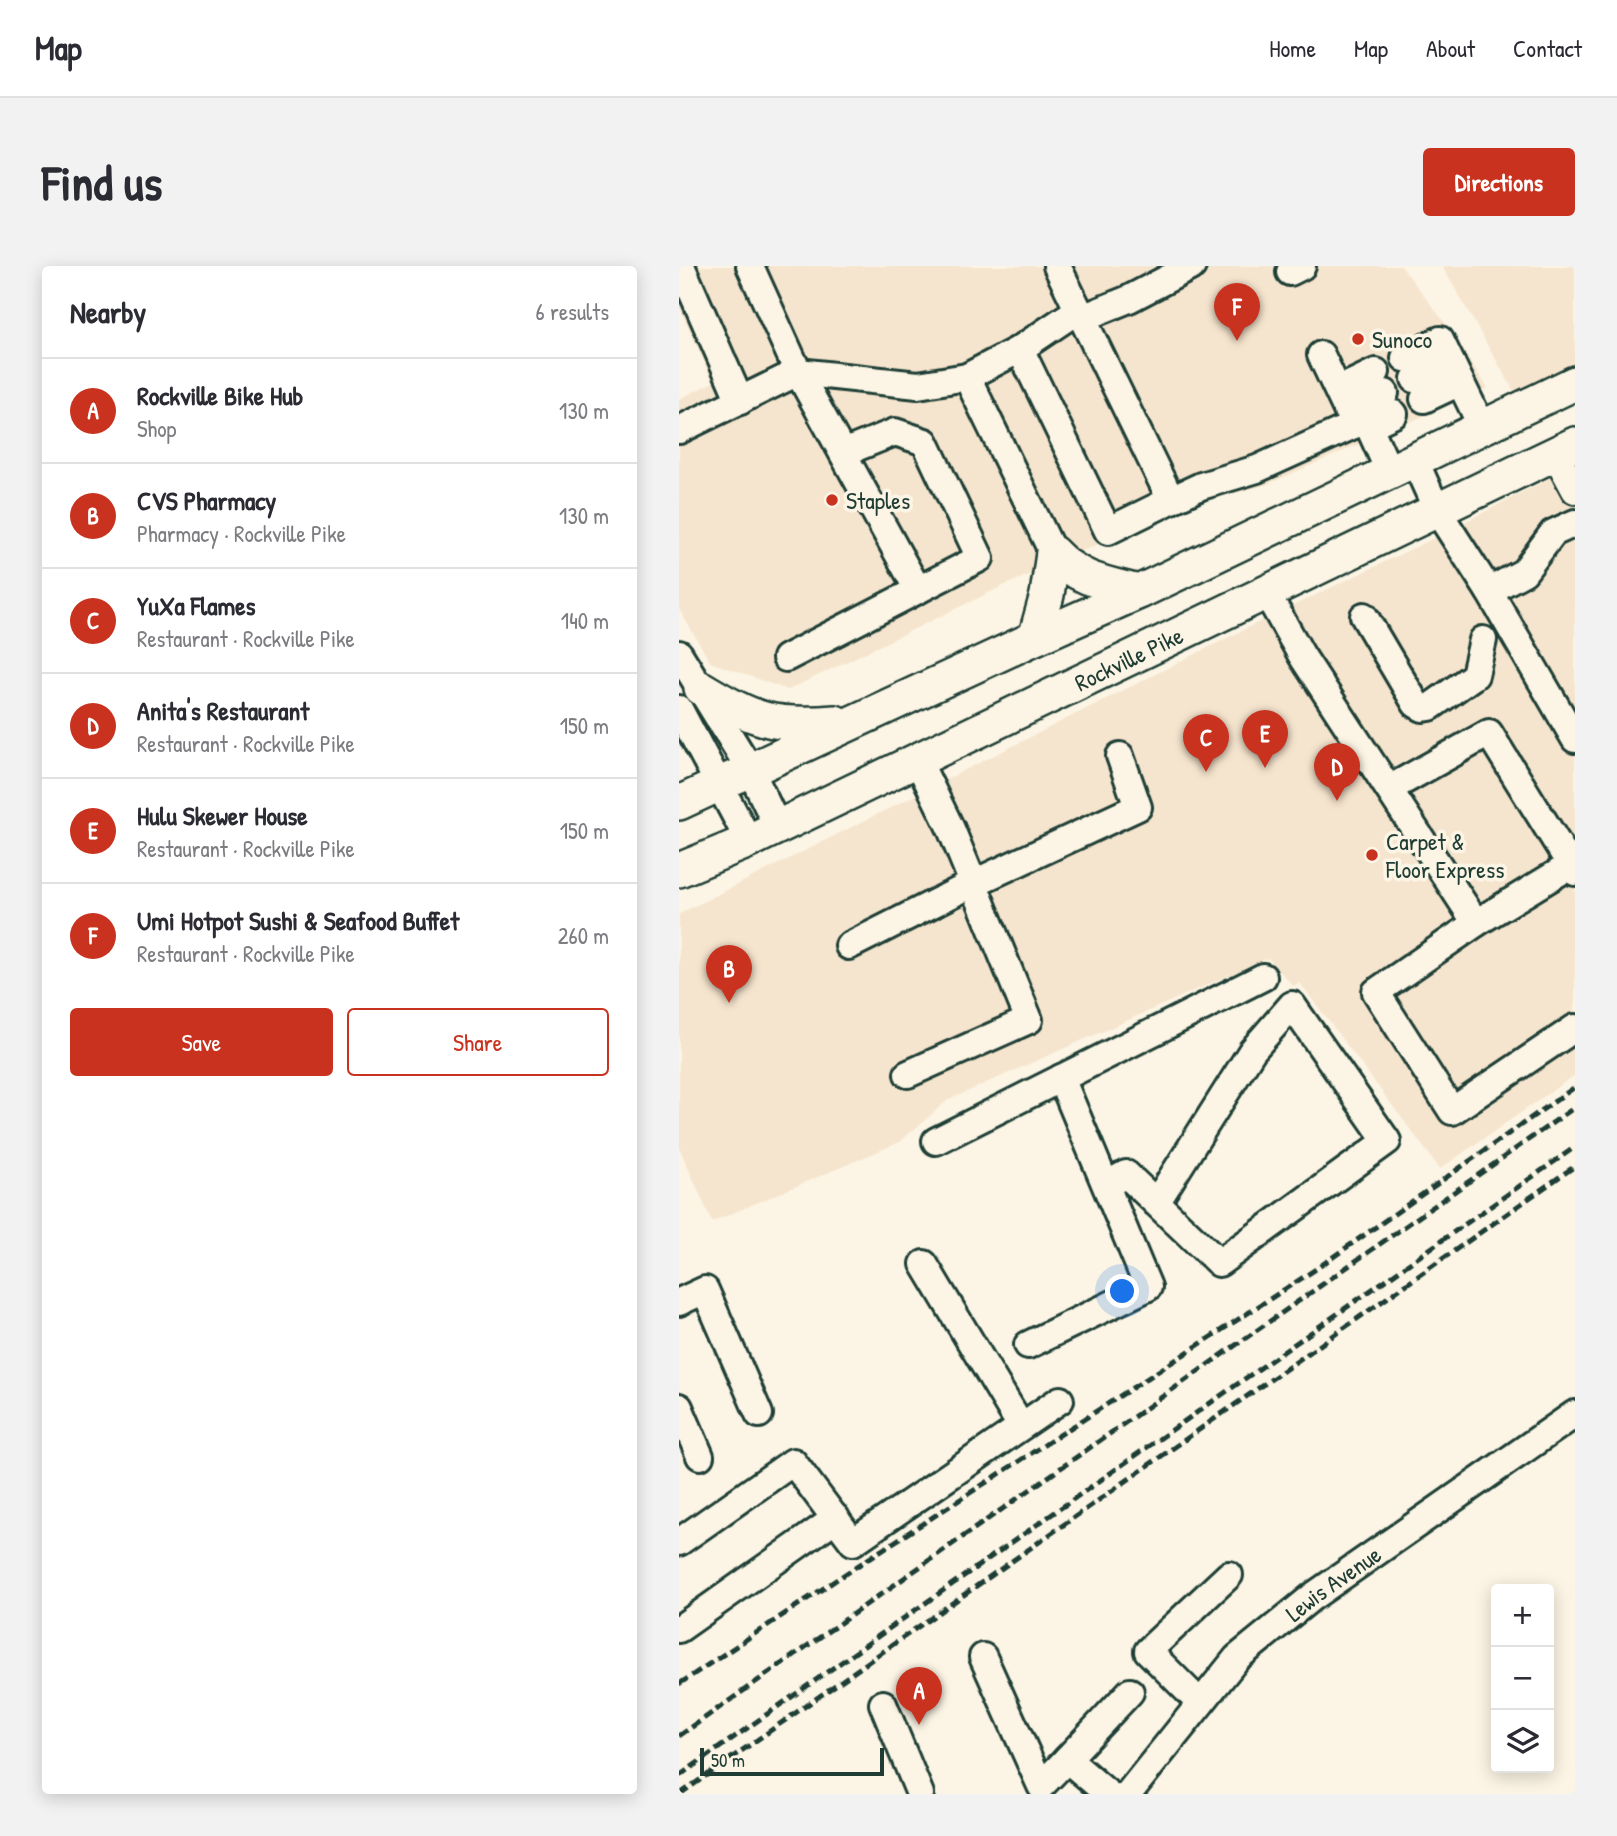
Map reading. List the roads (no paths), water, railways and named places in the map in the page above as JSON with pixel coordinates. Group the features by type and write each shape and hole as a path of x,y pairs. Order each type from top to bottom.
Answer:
{"main road":[{"path":"679,803 1139,592 1575,383"},
{"name":"Rockville Pike","path":"679,870 763,833 1565,449"},
{"path":"1053,553 1068,568 1086,578 1139,592"},
{"path":"1034,638 1047,596 1053,553"},
{"path":"690,698 789,724 858,720"}],"street":[{"path":"681,266 740,401"},
{"path":"750,266 798,372 918,590"},
{"path":"1057,266 1171,500"},
{"path":"679,430 798,372 918,384 967,377 1080,314 1129,299 1192,266"},
{"path":"1455,372 1415,379 1440,340 1483,429"},
{"path":"1020,349 1108,531 1201,486 1257,468 1362,419 1385,393 1351,384 1362,419"},
{"path":"1321,355 1362,419 1437,510 1489,591 1575,739"},
{"path":"967,377 1053,553"},
{"path":"786,658 981,558 925,442 895,432 843,453"},
{"path":"1565,449 1575,490"},
{"path":"1489,591 1524,572 1553,533 1575,523"},
{"path":"1266,592 1302,656 1476,923"},
{"path":"1364,616 1416,704 1423,708 1430,707 1475,676 1483,640"},
{"path":"679,654 690,698 719,784 763,833"},
{"path":"690,698 750,769 763,833"},
{"path":"1389,789 1489,733 1573,869 1476,923 1376,992 1452,1111 1575,1028"},
{"path":"849,946 972,884 1138,807 1120,756"},
{"path":"908,1074 1029,1020 951,829 917,759"},
{"path":"936,1141 1263,977"},
{"path":"1105,1185 1126,1174 1156,1203 1219,1263 1387,1141 1292,1004 1252,1051 1156,1203"},
{"path":"1028,1345 1148,1287 1061,1078"},
{"path":"924,1264 1021,1426"},
{"path":"679,1301 705,1290 759,1414"},
{"path":"679,1542 793,1462 853,1542 1060,1400"},
{"path":"679,1407 700,1456"},
{"name":"Lewis Avenue","path":"1128,1794 1237,1658 1312,1597 1575,1414"},
{"path":"679,1629 836,1518"},
{"path":"1200,1703 1148,1651 1229,1575"},
{"path":"983,1657 1041,1786 1130,1692"},
{"path":"883,1704 920,1794"},
{"path":"1067,1759 1108,1794"}],"railway":[{"path":"679,1684 1316,1269 1575,1087"},
{"path":"679,1736 1575,1107"},
{"path":"679,1776 1575,1147"},
{"path":"680,1794 1575,1166"}],"place":[{"name":"Sunoco","path":"1358,339"},
{"name":"Umi Hotpot Sushi & Seafood Buffet","path":"1237,341"},
{"name":"Staples","path":"832,500"},
{"name":"Hulu Skewer House","path":"1265,768"},
{"name":"YuXa Flames","path":"1206,772"},
{"name":"Anita's Restaurant","path":"1337,801"},
{"name":"Carpet & Floor Express","path":"1372,855"},
{"name":"CVS Pharmacy","path":"729,1003"},
{"name":"Rockville Bike Hub","path":"919,1725"}]}
